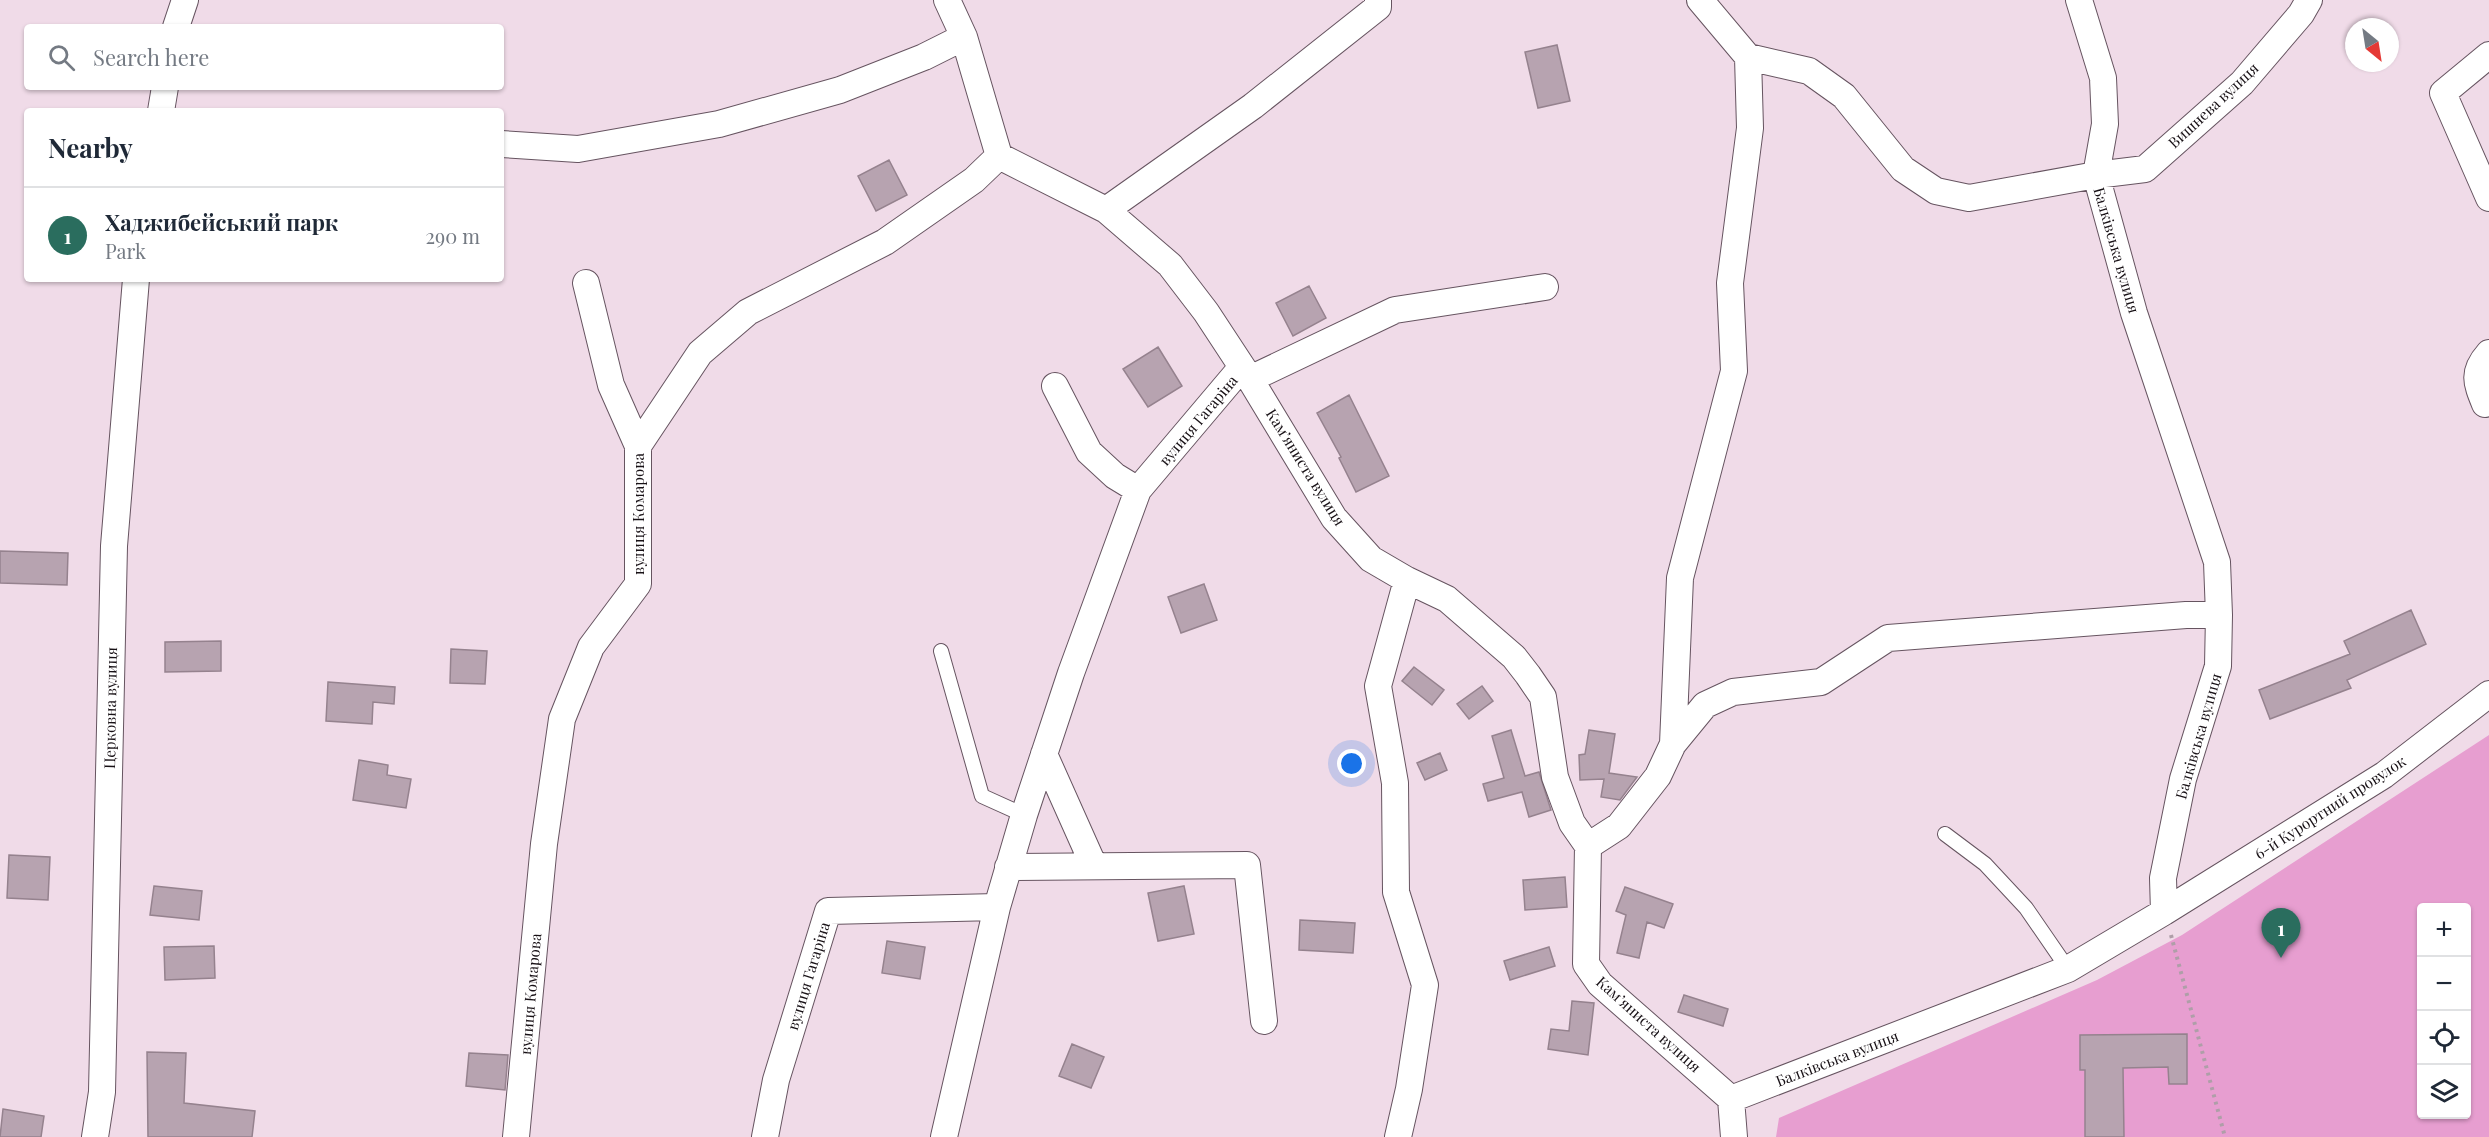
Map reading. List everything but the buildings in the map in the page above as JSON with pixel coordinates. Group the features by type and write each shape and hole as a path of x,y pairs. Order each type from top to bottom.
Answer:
{"street":[{"path":"177,24 185,0"},
{"path":"947,0 964,37 999,156"},
{"path":"1106,210 1254,106 1378,7 1378,0"},
{"path":"1673,744 1680,578 1734,371 1731,283 1750,128 1748,57 1700,0"},
{"name":"Балківська вулиця","path":"1731,1099 2068,969 2164,912 2163,878 2183,779 2218,666 2217,561 2134,313 2096,175 2105,124 2103,78 2079,0"},
{"name":"Вишнева вулиця","path":"1748,57 1809,71 1844,96 1903,169 1936,190 1969,198 2096,175 2145,169 2242,83 2301,14 2309,0"},
{"path":"504,144 578,149 719,124 840,90 924,57 964,37"},
{"path":"2489,55 2443,93 2489,198"},
{"path":"162,108 164,90"},
{"name":"вулиця Гагаріна","path":"944,1137 1008,867 1071,673 1138,490 1246,373 1206,312 1170,266 1106,210 999,156"},
{"name":"вулиця Комарова","path":"516,1137 544,844 562,719 591,647 638,584 638,446 700,353 748,312 885,242 974,180 999,156"},
{"name":"Церковна вулиця","path":"95,1137 102,1092 114,546 136,282"},
{"path":"586,283 611,385 638,446"},
{"path":"1246,373 1395,310 1545,287"},
{"path":"2485,404 2476,385 2478,368 2489,353"},
{"name":"Камʼяниста вулиця","path":"1246,373 1334,518 1371,559 1407,580 1447,599 1514,657 1543,697 1554,777 1572,823 1588,846 1586,964 1600,984 1731,1099"},
{"path":"1055,386 1089,452 1114,476 1138,490"},
{"path":"1398,1137 1409,1089 1425,985 1396,892 1395,783 1378,686 1407,580"},
{"path":"1588,846 1619,826 1658,776 1673,744 1705,705 1732,692 1821,682 1888,638 2186,615 2219,615"},
{"name":"6-й Курортний провулок","path":"2164,912 2384,776 2489,694"},
{"path":"1044,754 1094,866"},
{"path":"1008,867 1247,865 1264,1022"},
{"name":"вулиця Гагаріна","path":"765,1137 776,1080 828,911 998,907"},
{"path":"1731,1099 1734,1137"}],"lane":[{"path":"941,651 982,796 1024,815"},
{"path":"1945,834 1985,864 2026,908 2068,969"}],"path":[{"path":"2164,912 2225,1137"}],"shaded area":[{"path":"2489,735 2489,1137 1776,1137 1779,1118 2097,980 2182,935"}],"place":[{"name":"Хаджибейський парк","path":"2281,958"}]}
